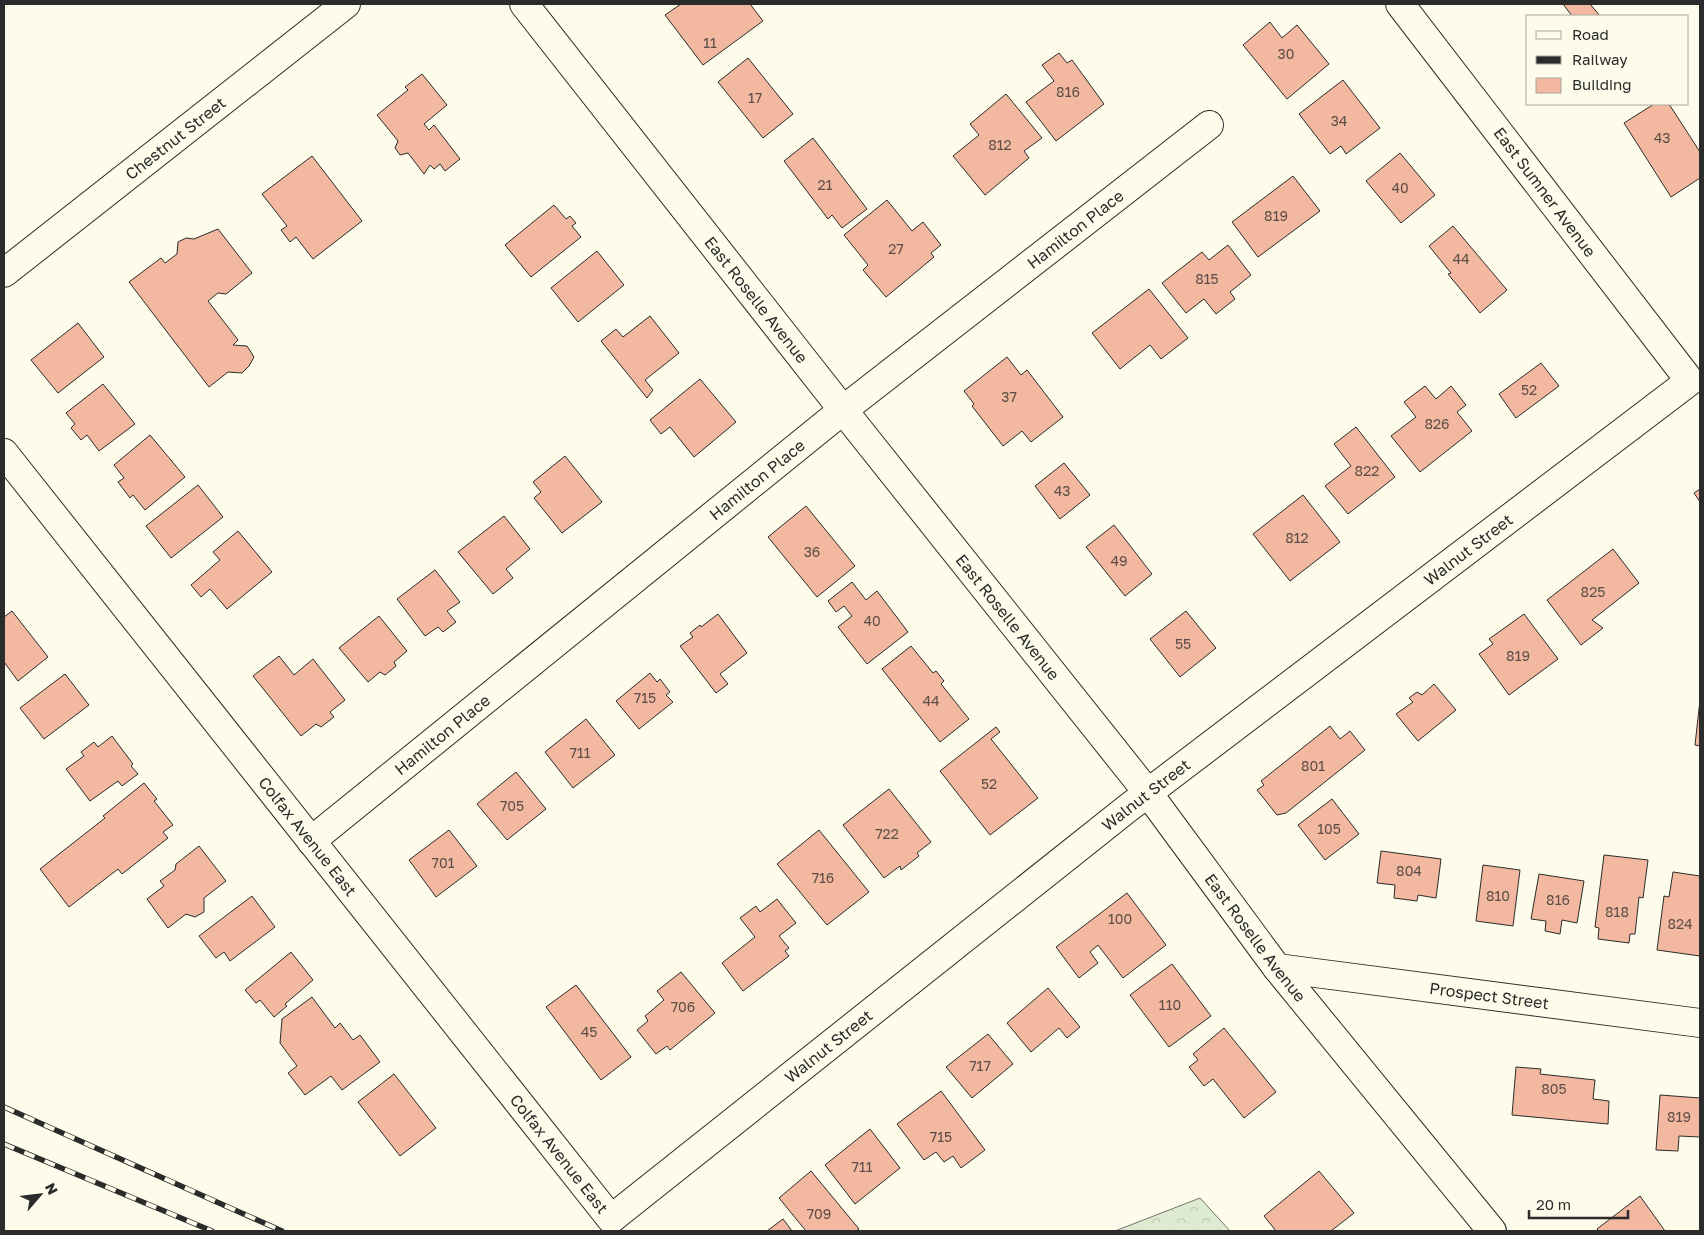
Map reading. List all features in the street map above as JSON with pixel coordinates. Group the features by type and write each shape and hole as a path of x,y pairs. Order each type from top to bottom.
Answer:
{"street":[{"name":"Chestnut Street","path":"4,273 346,4"},
{"name":"East Roselle Avenue","path":"524,4 843,410 1148,793 1277,968 1492,1231"},
{"name":"East Sumner Avenue","path":"1400,4 1690,381"},
{"name":"Hamilton Place","path":"311,841 843,410 1209,125"},
{"name":"Walnut Street","path":"610,1219 1148,793 1690,381"},
{"name":"Colfax Avenue East","path":"4,453 610,1219"},
{"name":"Prospect Street","path":"1277,968 1700,1023"}],"green space":[{"path":"1200,1198 1230,1231 1115,1231"}],"building":[{"path":"681,4 750,4 763,21 703,65 665,15"},
{"path":"1563,4 1590,4 1599,15 1571,15"},
{"path":"1270,22 1282,38 1297,25 1329,64 1287,99 1243,45"},
{"path":"1059,53 1067,63 1072,60 1104,104 1056,141 1026,102 1054,81 1042,65"},
{"path":"748,58 793,114 763,138 718,82"},
{"path":"422,74 447,105 424,124 429,130 434,125 460,159 445,171 440,164 434,169 430,165 424,174 408,153 400,155 395,148 398,141 377,115 408,90 405,87"},
{"path":"1343,80 1380,128 1346,154 1341,146 1330,154 1299,114"},
{"path":"1006,94 1042,138 1024,151 1029,158 985,195 953,156 979,135 970,124"},
{"path":"1652,105 1670,105 1700,152 1700,178 1671,197 1624,123"},
{"path":"813,138 867,209 842,228 832,215 828,219 784,161"},
{"path":"1400,153 1435,195 1401,223 1366,181"},
{"path":"312,156 362,221 313,259 296,237 290,242 281,230 287,226 262,194"},
{"path":"1293,176 1320,211 1258,257 1232,222"},
{"path":"887,200 912,231 923,222 941,245 931,253 934,257 886,297 863,270 868,265 844,235"},
{"path":"554,205 566,219 570,216 576,223 572,226 581,237 531,277 505,245"},
{"path":"1453,226 1507,290 1480,313 1448,274 1451,273 1429,246"},
{"path":"218,229 252,273 226,294 218,293 208,301 238,340 233,345 247,346 254,357 242,373 228,372 209,387 129,282 161,258 165,263 177,254 178,242 186,238 194,239"},
{"path":"1228,245 1251,275 1230,292 1235,299 1216,314 1204,299 1186,313 1162,283 1202,252 1209,260"},
{"path":"597,251 624,285 578,322 551,288"},
{"path":"1149,289 1188,338 1161,359 1150,345 1120,369 1092,333"},
{"path":"650,316 679,353 645,380 653,390 647,398 601,341 616,329 623,337"},
{"path":"78,323 104,357 58,393 31,360"},
{"path":"1007,357 1021,375 1027,370 1063,417 1031,442 1022,431 1003,446 972,406 974,404 964,391"},
{"path":"1541,363 1559,386 1516,418 1499,394"},
{"path":"700,379 736,422 694,457 670,427 661,434 650,420"},
{"path":"103,384 135,424 99,451 87,435 81,440 71,428 75,424 66,413"},
{"path":"1425,386 1436,399 1451,386 1466,405 1457,412 1472,431 1420,472 1391,436 1416,417 1404,402"},
{"path":"1356,427 1395,477 1348,514 1325,486 1351,466 1334,444"},
{"path":"150,435 185,477 145,510 133,495 130,498 118,482 124,478 114,465"},
{"path":"565,456 602,502 562,533 534,498 541,492 533,482"},
{"path":"1064,463 1090,495 1060,519 1035,486"},
{"path":"198,485 223,517 171,558 146,526"},
{"path":"1700,489 1700,502 1694,493"},
{"path":"1303,495 1340,542 1290,581 1253,534"},
{"path":"806,506 855,566 817,597 768,537"},
{"path":"504,516 530,549 506,569 513,578 493,594 458,552"},
{"path":"1114,525 1152,574 1125,596 1086,547"},
{"path":"238,531 272,572 227,609 210,589 201,597 191,585 220,560 213,552"},
{"path":"1613,549 1639,583 1592,620 1603,628 1581,645 1547,600"},
{"path":"435,570 460,602 447,611 456,622 443,632 438,627 425,636 397,599"},
{"path":"852,582 866,600 877,591 908,632 867,664 838,627 852,616 844,606 836,612 828,601"},
{"path":"12,611 48,657 18,681 4,662 4,617"},
{"path":"1186,611 1216,648 1180,677 1150,639"},
{"path":"718,614 747,653 720,674 728,684 716,693 680,646 693,637 690,633"},
{"path":"1524,614 1558,659 1509,695 1479,654 1493,644 1489,639"},
{"path":"379,616 407,651 394,662 396,666 385,675 380,672 368,682 339,648"},
{"path":"911,646 933,673 936,671 944,681 941,684 969,719 940,742 882,669"},
{"path":"279,656 294,675 313,659 345,700 330,712 334,717 321,727 316,724 301,736 253,676"},
{"path":"650,673 657,682 660,679 670,692 666,695 673,702 639,729 616,701"},
{"path":"65,674 89,705 44,739 20,708"},
{"path":"1434,684 1456,710 1418,741 1396,714 1413,702 1409,698 1417,692 1422,695"},
{"path":"1700,700 1700,746 1695,745"},
{"path":"586,719 615,755 573,788 545,752"},
{"path":"1330,726 1340,739 1350,731 1365,750 1286,813 1277,815 1257,790 1264,785 1261,781"},
{"path":"996,727 1000,732 991,739 1038,798 990,835 940,771"},
{"path":"112,736 133,764 131,766 138,774 122,786 118,781 90,801 66,769 84,756 81,752 94,742 98,747"},
{"path":"516,772 546,809 507,840 477,804"},
{"path":"144,783 157,799 154,801 173,825 163,832 168,838 122,874 118,869 69,907 40,869 105,818 103,816"},
{"path":"889,789 931,842 917,853 919,856 901,870 900,866 884,878 843,825"},
{"path":"1332,799 1359,834 1325,860 1298,825"},
{"path":"449,830 477,866 436,897 409,860"},
{"path":"819,830 869,892 827,925 777,864"},
{"path":"199,846 226,881 204,898 204,912 195,917 186,914 168,928 147,899 164,886 160,881 175,870 176,864"},
{"path":"1381,851 1441,859 1436,898 1418,895 1417,901 1394,898 1395,885 1377,883"},
{"path":"1604,855 1648,860 1643,898 1639,897 1635,934 1630,934 1629,943 1598,939 1599,928 1595,927"},
{"path":"1483,865 1520,870 1513,926 1476,921"},
{"path":"1673,872 1700,876 1700,956 1657,950 1664,896 1669,897"},
{"path":"1539,874 1584,881 1577,923 1562,920 1560,934 1545,931 1546,921 1531,919"},
{"path":"1127,893 1166,945 1123,978 1098,945 1090,952 1098,963 1079,978 1056,947"},
{"path":"252,896 275,927 230,961 224,952 216,958 199,936"},
{"path":"777,899 796,923 779,936 789,948 785,951 789,956 743,991 722,963 755,937 740,918 756,906 760,912"},
{"path":"291,952 313,980 285,1004 287,1006 274,1017 260,1000 256,1003 245,990"},
{"path":"1172,964 1211,1016 1169,1047 1130,995"},
{"path":"681,972 715,1013 670,1050 667,1046 656,1054 637,1030 648,1021 645,1016 664,1000 657,991"},
{"path":"576,985 631,1057 601,1080 546,1007"},
{"path":"1048,988 1080,1027 1067,1038 1059,1028 1031,1052 1007,1023"},
{"path":"312,997 335,1028 340,1023 353,1040 360,1035 380,1062 342,1090 331,1076 305,1095 288,1073 297,1066 280,1043 282,1019"},
{"path":"1224,1028 1276,1092 1244,1118 1213,1079 1204,1086 1189,1067 1198,1060 1193,1054"},
{"path":"988,1034 1013,1064 972,1098 946,1067"},
{"path":"1516,1067 1541,1069 1540,1074 1595,1080 1593,1099 1609,1101 1608,1124 1512,1115"},
{"path":"394,1074 436,1128 400,1156 358,1102"},
{"path":"941,1091 985,1150 961,1168 953,1156 944,1162 936,1152 924,1160 897,1124"},
{"path":"1660,1095 1700,1098 1700,1137 1679,1136 1678,1151 1656,1150"},
{"path":"870,1129 900,1168 855,1204 825,1165"},
{"path":"811,1171 859,1229 856,1231 806,1231 779,1198"},
{"path":"1319,1171 1354,1213 1331,1231 1276,1231 1264,1216"},
{"path":"1640,1196 1665,1231 1599,1231 1597,1229"},
{"path":"783,1219 792,1231 767,1231"}],"railway":[{"path":"4,1107 282,1231"},
{"path":"4,1144 212,1231"}]}
